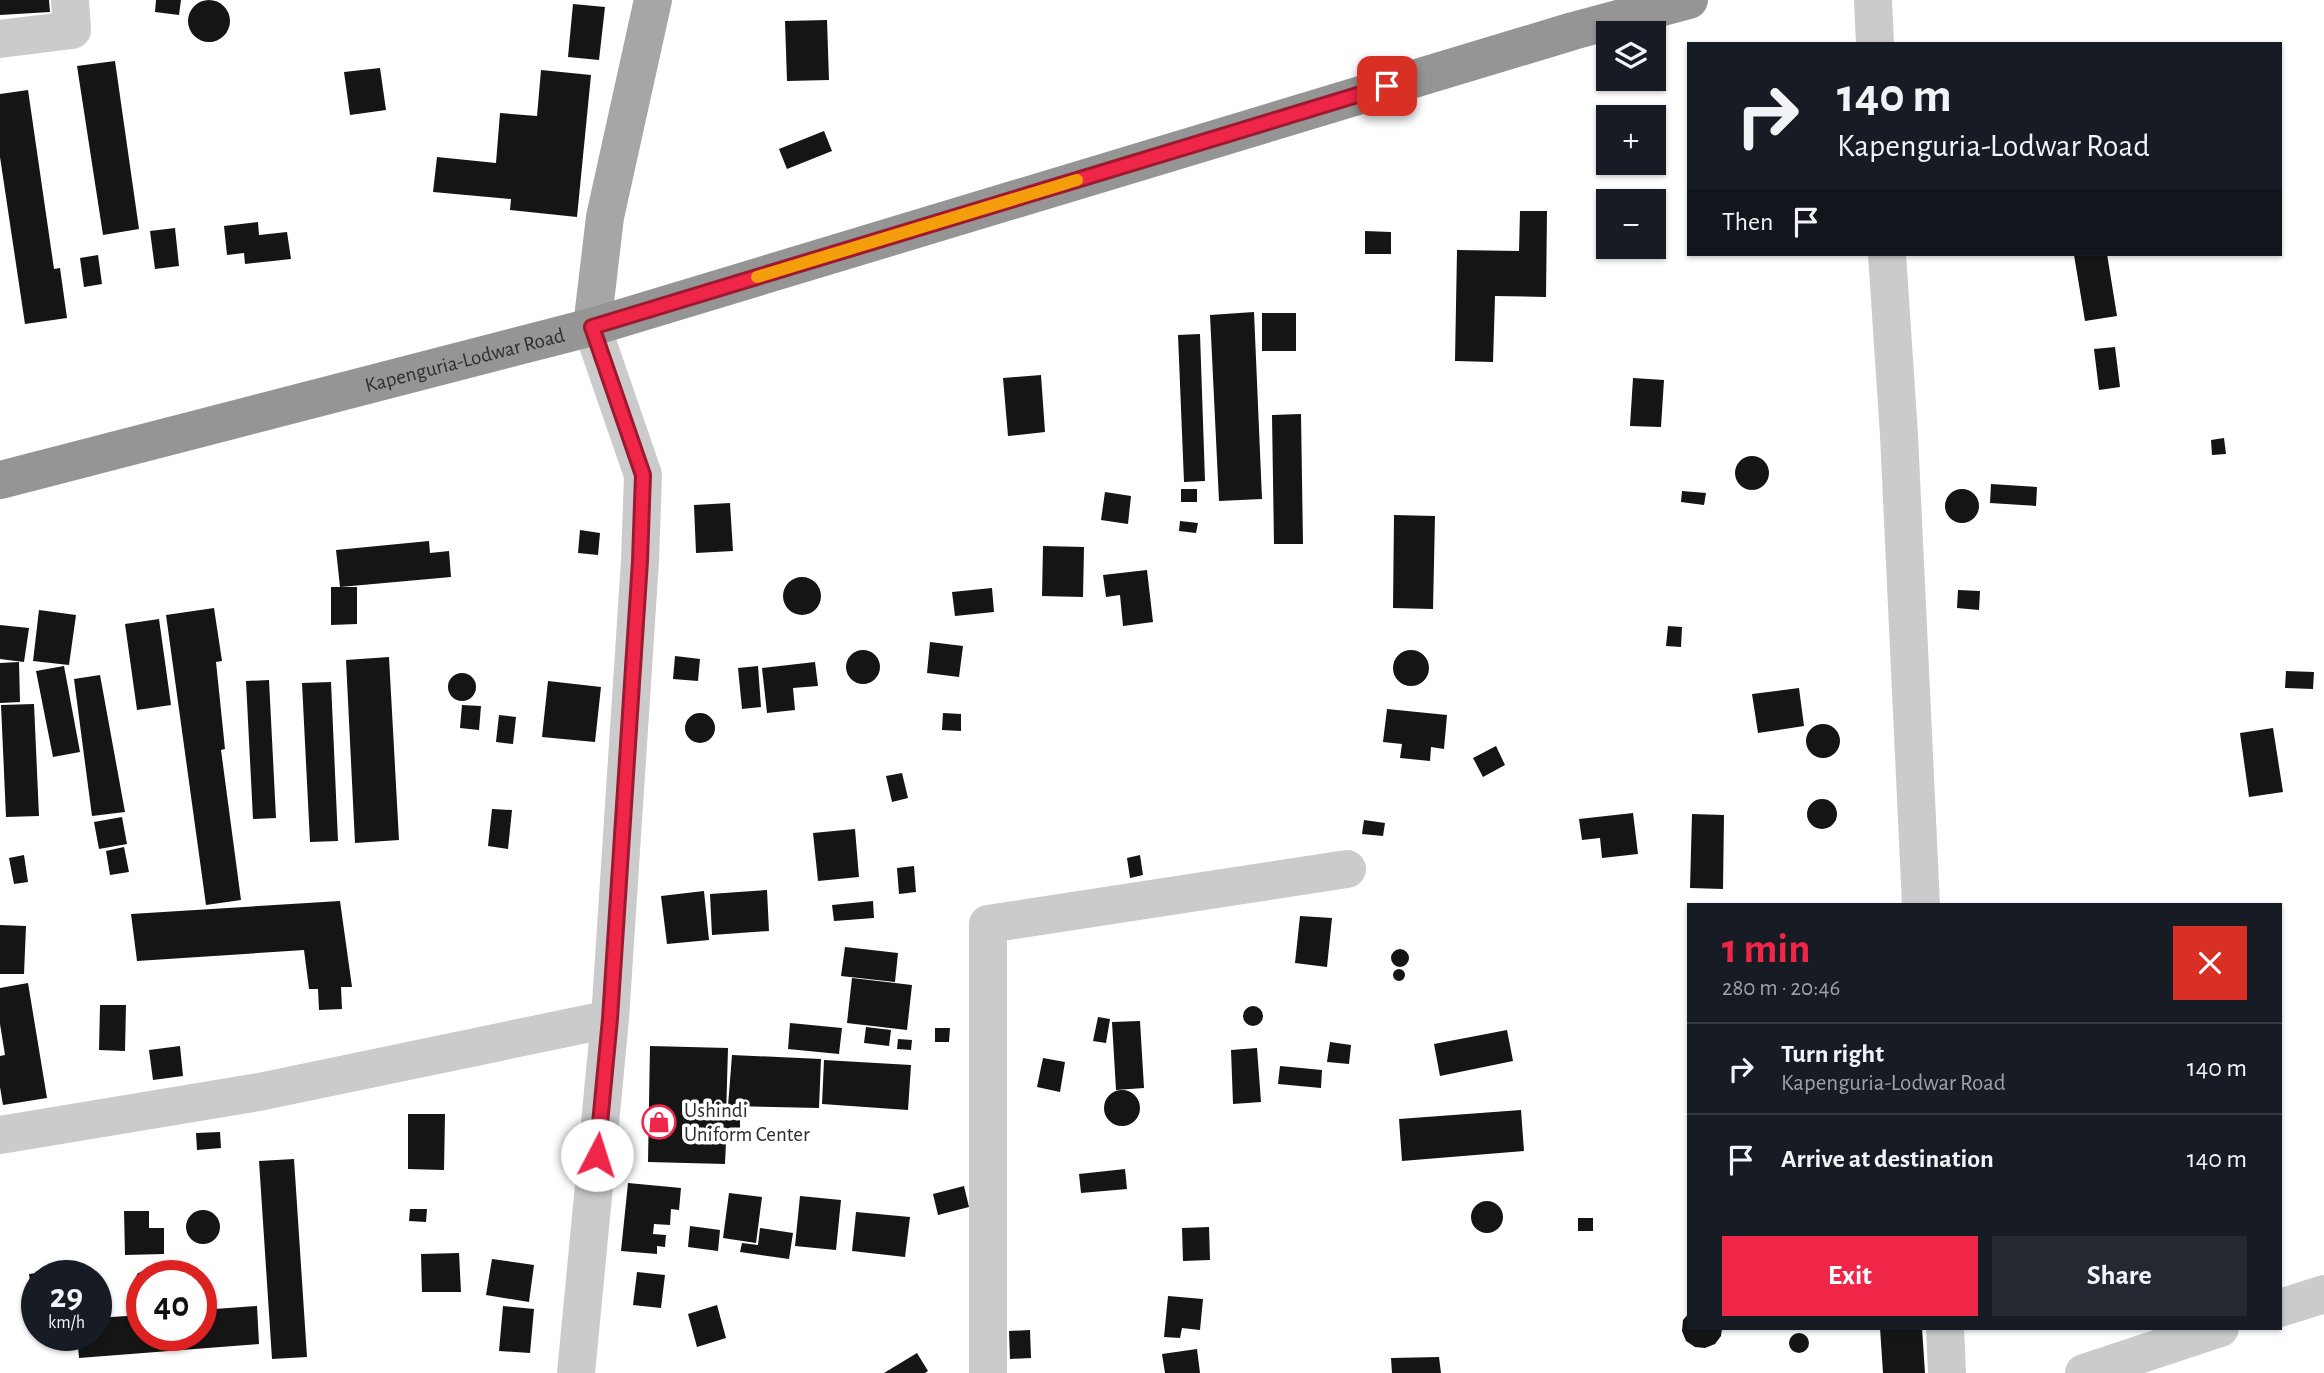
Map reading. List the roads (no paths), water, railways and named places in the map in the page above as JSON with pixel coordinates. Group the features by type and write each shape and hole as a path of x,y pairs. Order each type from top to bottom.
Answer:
{"highway":[{"name":"Kapenguria-Lodwar Road","path":"0,480 592,327 1573,30 1689,0"}],"main road":[{"path":"592,327 605,217 653,0"}],"street":[{"path":"0,39 72,30 70,0"},
{"path":"1873,0 1875,42"},
{"path":"1887,256 1899,435 1921,903"},
{"path":"576,1373 610,1019 640,561 643,475 592,327"},
{"path":"988,1373 988,924 1347,869"},
{"path":"0,1135 259,1092 610,1019"},
{"path":"2282,1307 2324,1294"},
{"path":"1945,1330 1947,1373"},
{"path":"2084,1373 2214,1330"}],"place":[{"name":"Ushindi Uniform Center","path":"659,1122"}]}
